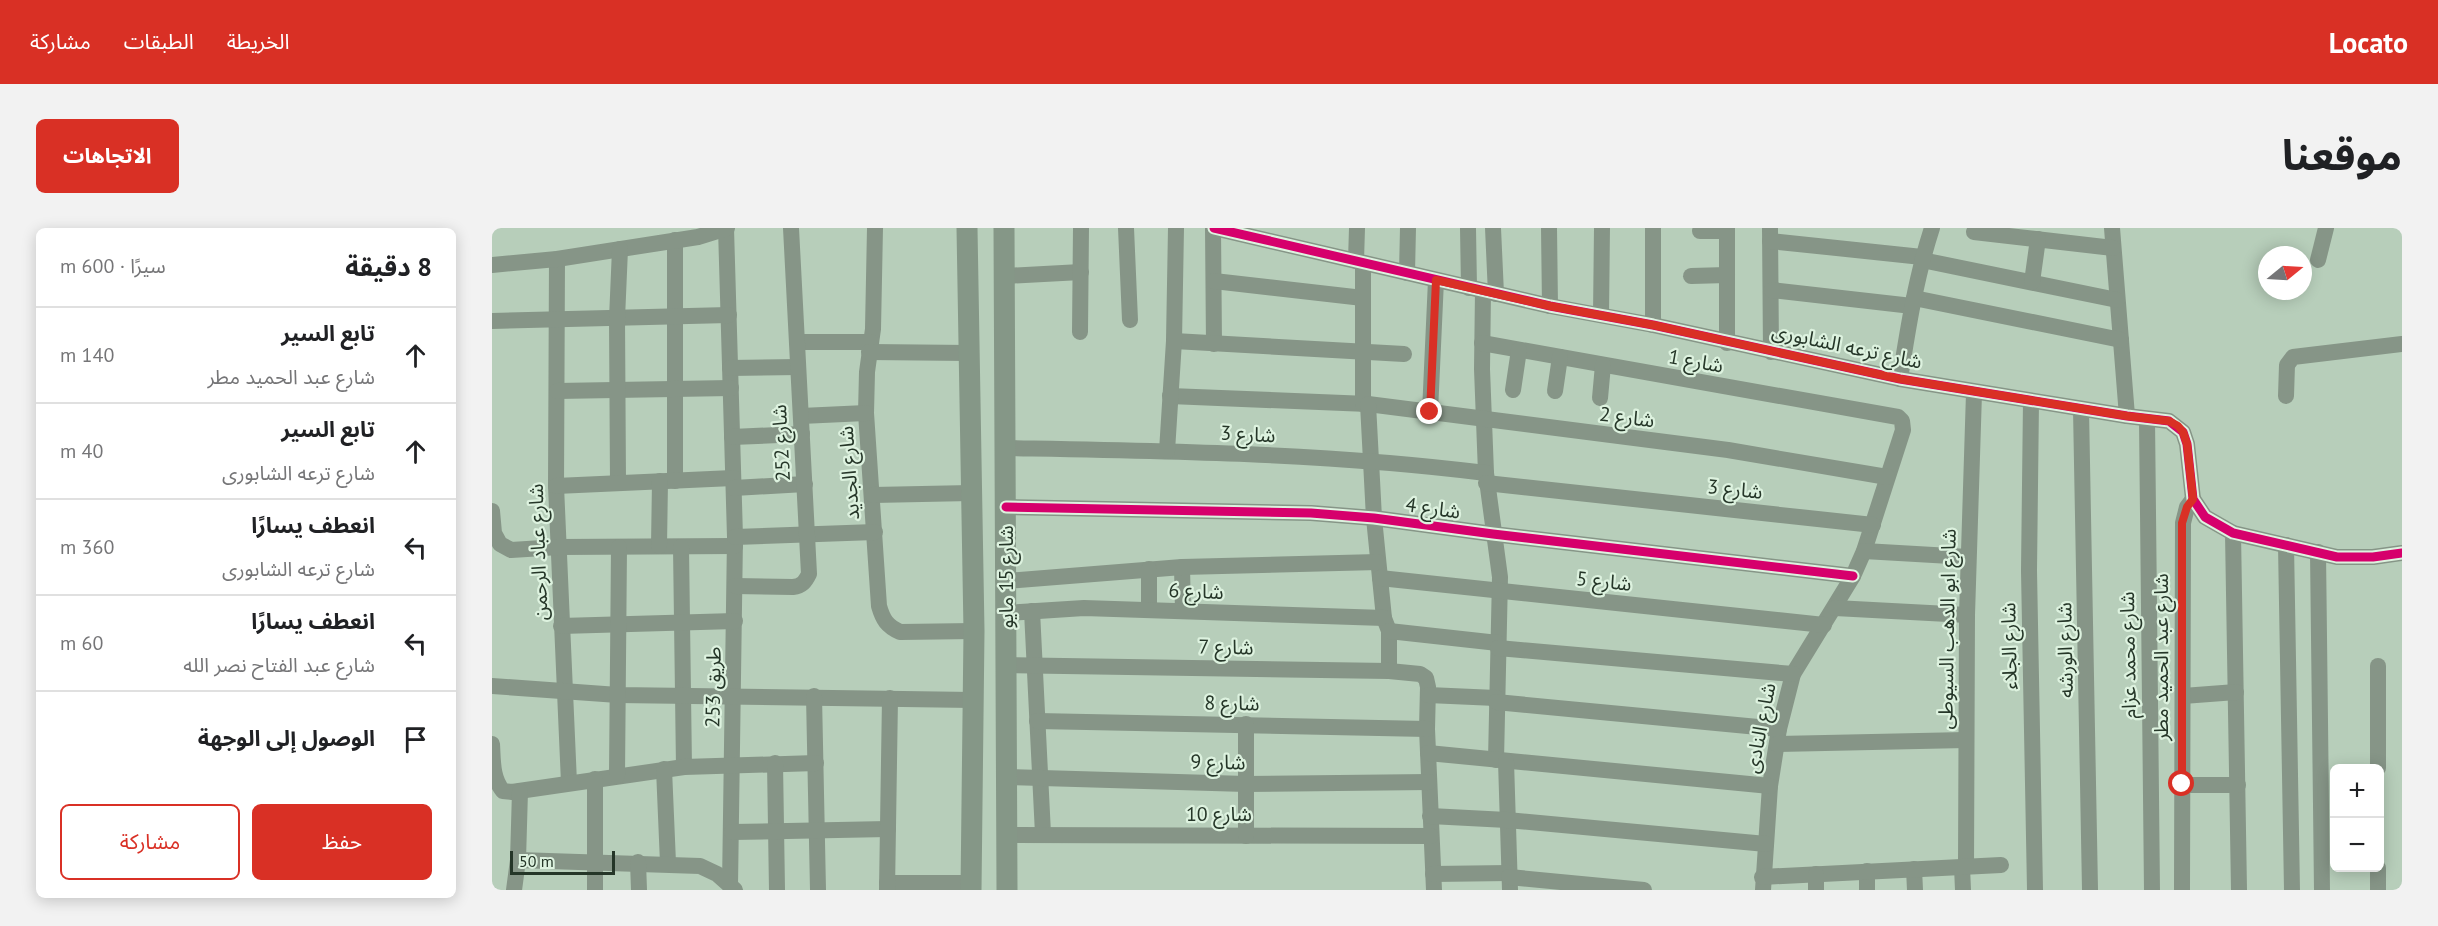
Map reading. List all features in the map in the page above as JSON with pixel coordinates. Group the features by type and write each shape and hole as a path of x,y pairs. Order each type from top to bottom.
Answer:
{"main road":[{"name":"شارع 15 مايو","path":"967,228 974,632 971,887"},
{"name":"شارع 15 مايو","path":"1004,228 1007,448 1007,890"}],"street":[{"path":"492,264 557,259 682,236 715,233 726,228"},
{"name":"طريق 253","path":"726,228 735,542 733,888"},
{"name":"شارع 252","path":"735,586 800,586 809,574 791,228"},
{"name":"شارع الجديد","path":"874,228 866,413 879,606 882,618 890,627 900,632 974,632"},
{"path":"1080,332 1081,228"},
{"path":"1126,228 1130,320"},
{"path":"1167,451 1174,341 1176,228"},
{"path":"1214,228 1214,344"},
{"name":"شارع ترعه الشابورى","path":"1214,228 1550,306 1653,325 1900,379 1974,393 2169,421 2183,432 2187,444 2193,499"},
{"path":"1357,228 1363,298 1363,352 1374,518 1389,671"},
{"path":"1407,273 1408,228"},
{"path":"1468,228 1483,291"},
{"path":"1493,228 1483,291 1483,419 1486,478 1499,562 1496,700 1507,820 1509,880"},
{"path":"1549,228 1550,306"},
{"path":"1601,315 1602,228"},
{"path":"1653,228 1653,325"},
{"path":"1900,379 1922,258 1932,228"},
{"path":"2112,228 2127,416"},
{"path":"2318,260 2326,228"},
{"path":"1700,231 1727,230 1727,343"},
{"path":"1974,232 2113,248"},
{"path":"1771,352 1770,235 1922,258 2117,300"},
{"path":"659,546 668,481 675,389 675,316 682,236"},
{"path":"2032,282 2038,239"},
{"path":"618,483 617,319 620,249"},
{"name":"شارع عباد الرحمن","path":"557,259 556,486 569,783"},
{"path":"1005,276 1081,272"},
{"path":"1691,276 1727,276"},
{"path":"1430,412 1436,280"},
{"path":"1214,281 1363,298"},
{"path":"1772,290 1913,302 2121,340"},
{"path":"492,321 729,315"},
{"path":"1174,341 1404,354"},
{"path":"797,342 969,353"},
{"name":"شارع 1","path":"1482,343 1898,417 1902,421"},
{"path":"2286,396 2287,366 2293,357 2402,344"},
{"path":"1513,390 1519,350"},
{"path":"1555,391 1560,357"},
{"path":"1600,398 1603,365"},
{"path":"730,368 798,367"},
{"path":"558,391 731,388"},
{"name":"شارع ابو الدهب السيوطى","path":"1963,890 1966,615 1974,393"},
{"name":"شارع 2","path":"1170,396 1366,404 1728,450 1887,477"},
{"name":"شارع الجلاء","path":"2031,401 2029,571 2035,890"},
{"name":"شارع الورشه","path":"2081,409 2090,890"},
{"path":"801,416 866,413"},
{"name":"شارع محمد عزام","path":"2147,418 2152,890"},
{"name":"شارع النادى","path":"1762,883 1770,786 1792,674 1824,626 1853,576 1873,525 1903,430 1902,421"},
{"path":"732,437 802,434"},
{"name":"شارع 3","path":"1007,448 1167,451 1371,461 1486,478 1873,525"},
{"path":"556,486 668,481 805,484"},
{"path":"873,495 971,493"},
{"path":"2193,499 2205,517 2233,533 2337,557 2373,557 2402,553"},
{"name":"شارع عبد الحميد مطر","path":"2182,890 2182,523 2187,507 2193,499"},
{"name":"شارع 4","path":"1006,507 1311,513 1374,518 1853,576"},
{"path":"492,511 494,533 500,544 511,550 559,547 681,547 807,534 875,532"},
{"path":"2233,533 2239,890"},
{"path":"2286,545 2292,890"},
{"path":"617,776 619,547"},
{"path":"681,547 684,767"},
{"path":"1864,550 1968,557"},
{"path":"2318,552 2322,890"},
{"path":"1182,567 1183,611"},
{"name":"شارع 5","path":"1006,581 1182,567 1379,570 1500,591 1824,626"},
{"path":"1149,569 1149,610"},
{"name":"شارع 6","path":"1006,613 1084,608 1183,611 1386,625 1498,645 1792,674"},
{"path":"1834,608 1966,615"},
{"path":"1032,611 1043,834"},
{"path":"561,626 735,621"},
{"name":"شارع 7","path":"1006,665 1389,671 1420,674 1426,678 1428,695"},
{"path":"2378,666 2378,764"},
{"path":"492,686 618,695 973,700"},
{"path":"2182,696 2236,692"},
{"path":"1644,890 1509,880 1433,882 1427,729 1428,695 1496,700 1778,737 1966,740"},
{"path":"814,696 818,890"},
{"path":"890,698 887,886 971,887"},
{"name":"شارع 8","path":"1037,721 1427,729"},
{"path":"1246,724 1246,836"},
{"path":"492,744 494,777 497,785 503,791 520,791 684,767 816,763"},
{"path":"1428,753 1770,786"},
{"path":"775,763 777,890"},
{"path":"664,769 668,863"},
{"name":"شارع 9","path":"1006,777 1246,784 1429,783"},
{"path":"594,890 595,779"},
{"path":"2182,784 2238,785"},
{"path":"514,890 518,860 520,791"},
{"path":"1430,816 1507,820 1766,844"},
{"path":"732,832 888,829"},
{"name":"شارع 10","path":"1006,835 1431,836"},
{"path":"518,860 638,862 700,866 717,874 733,888"},
{"path":"638,862 639,890"},
{"path":"1762,883 1816,882 1867,871 2001,865"},
{"path":"1914,869 1915,890"},
{"path":"1867,871 1867,890"},
{"path":"2378,872 2378,890"}],"cycle path":[{"path":"1214,228 1550,306 1653,325 1900,379 2169,421 2183,432 2187,444 2193,499 2205,517 2233,533 2337,557 2373,557 2402,553"},
{"path":"1006,507 1311,513 1374,518 1853,576"}],"route":[{"path":"1430,412 1436,280 1900,379 1974,393 2169,421 2183,432 2187,444 2193,499 2187,507 2182,523 2182,784"}]}
